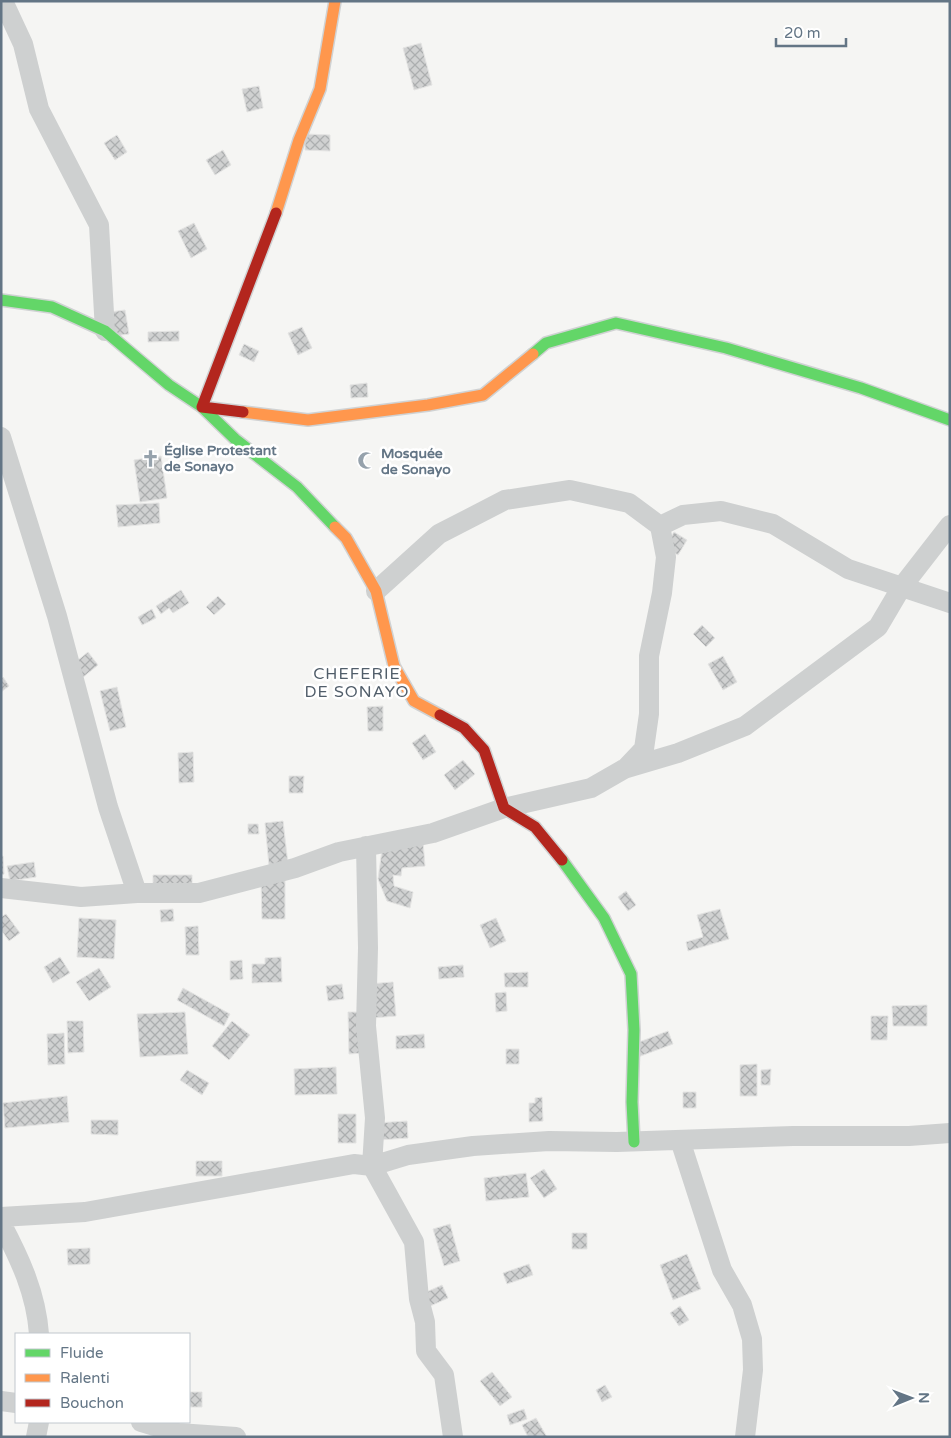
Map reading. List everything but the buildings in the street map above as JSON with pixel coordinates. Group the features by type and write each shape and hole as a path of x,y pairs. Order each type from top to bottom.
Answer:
{"street":[{"path":"3,1 23,44 39,108 98,225 105,331"},
{"path":"202,407 274,218 299,140 320,89 335,1"},
{"path":"1,300 52,307 105,331 169,385 202,407 235,439 297,488 346,538 376,591 394,666 414,701 464,728 484,750 504,808 535,826 575,874 604,918 631,974 634,1030 632,1102 634,1142"},
{"path":"202,407 308,420 428,405 483,395 546,343 616,323 726,348 861,388 950,420"},
{"path":"1,437 57,616 108,806 137,893"},
{"path":"376,591 439,534 505,500 570,490 629,502 660,526 666,557 662,593 649,656 649,714 644,749 624,769"},
{"path":"660,526 684,515 721,511 773,524 848,569 950,603"},
{"path":"1,888 81,897 137,893 199,894 295,868 339,852 432,833 504,808 591,788 624,769 678,752 745,726 878,626 901,588 950,525"},
{"path":"366,846 368,948 366,1026 375,1118 372,1166 414,1242 419,1299 425,1322 426,1351 444,1375 453,1437"},
{"path":"1,1217 85,1212 354,1164 372,1166 408,1155 473,1146 549,1141 634,1142 793,1136 909,1136 950,1133"},
{"path":"680,1140 722,1270 742,1305 752,1339 752,1370 744,1437"},
{"path":"1,1223 23,1266 37,1311 39,1333"},
{"path":"1,1401 15,1403"},
{"path":"36,1437 39,1423"},
{"path":"144,1423 178,1433 236,1437"}],"traffic: fast":[{"path":"1,300 52,307 105,331 169,385 202,407 235,439 297,487 335,527"},
{"path":"533,354 546,343 616,323 726,348 861,388 950,420"},
{"path":"562,860 604,918 631,974 634,1030 632,1102 634,1142"}],"traffic: slow":[{"path":"276,213 299,140 320,89 335,1"},
{"path":"243,412 308,420 428,405 483,395 533,354"},
{"path":"335,527 346,538 376,591 394,666 414,701 440,715"}],"traffic: jam":[{"path":"243,412 202,407 276,213"},
{"path":"440,715 464,728 484,750 504,808 535,827 562,860"}],"place":[{"name":"Église Protestant de Sonayo","path":"150,458"},
{"name":"Mosquée de Sonayo","path":"367,461"}],"district":[{"name":"CHEFERIE DE SONAYO","path":"357,682"}]}
